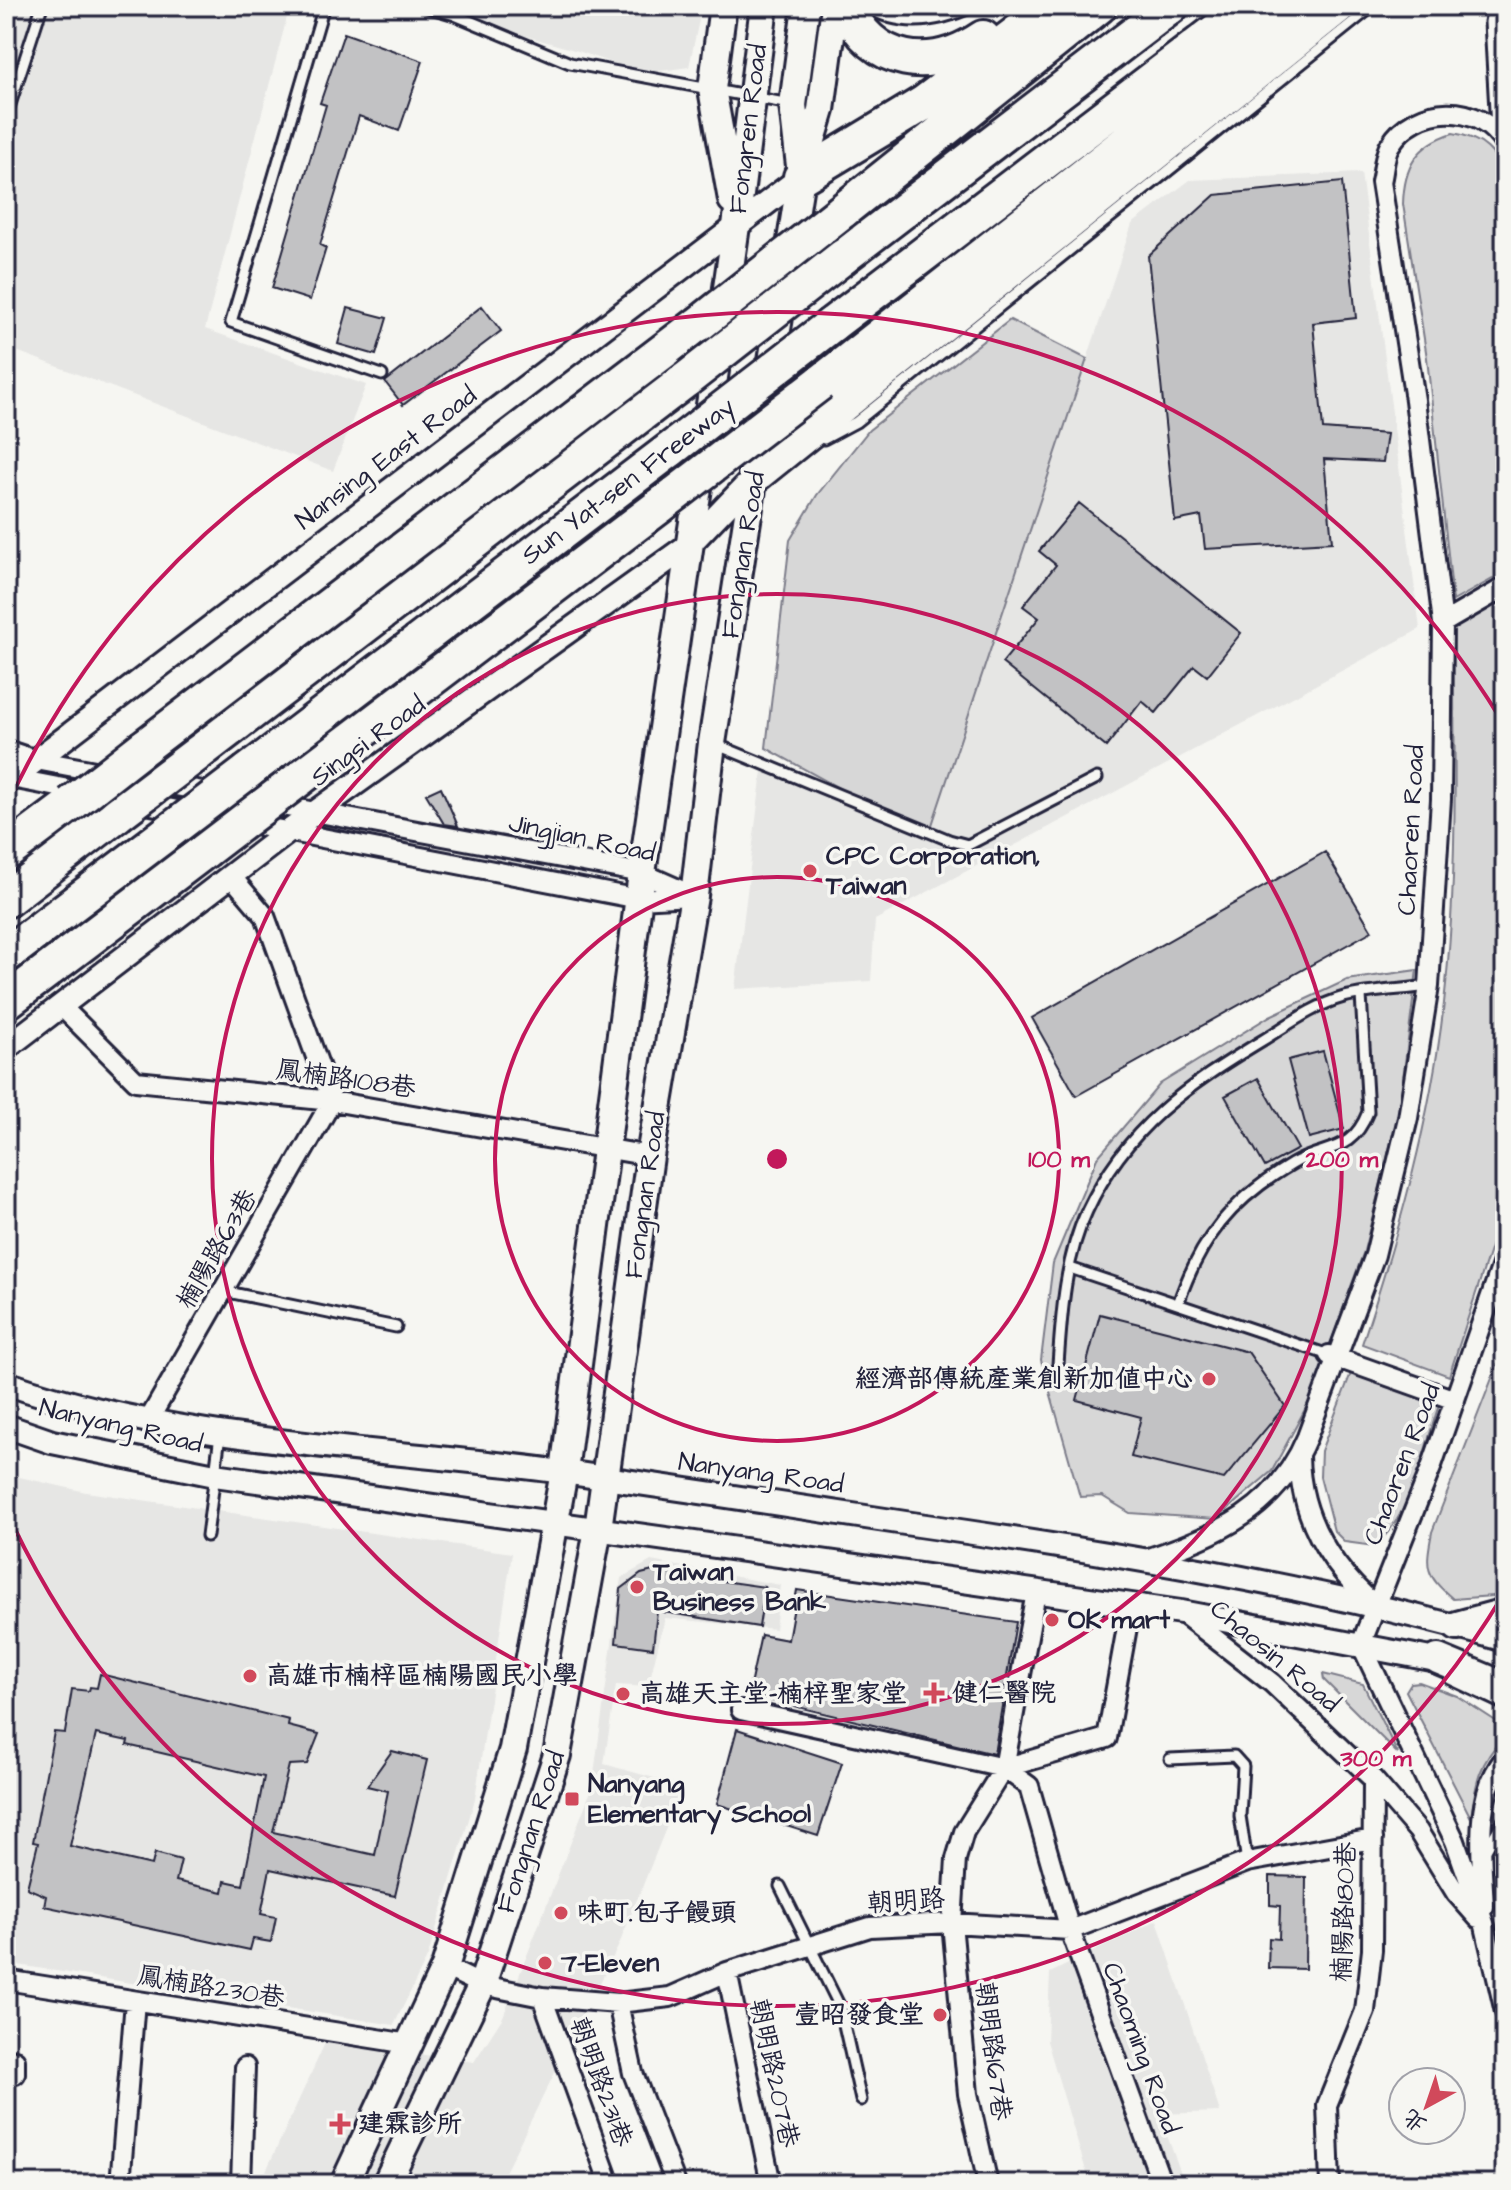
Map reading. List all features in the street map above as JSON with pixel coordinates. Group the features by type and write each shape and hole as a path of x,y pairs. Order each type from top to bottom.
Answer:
{"highway":[{"path":"846,6 867,39 898,56 932,60 967,49 1034,6"},
{"path":"801,177 924,103 1053,6"},
{"path":"6,853 699,324 1099,6"},
{"name":"Sun Yat-sen Freeway","path":"6,900 1171,6"},
{"name":"Sun Yat-sen Freeway","path":"6,955 1249,6"},
{"path":"6,1002 820,383 1300,6"},
{"path":"757,473 1338,6"}],"main road":[{"name":"Fongren Road","path":"723,6 712,89 736,226"},
{"name":"Fongren Road","path":"736,226 764,6"},
{"name":"Fongren Road","path":"801,177 793,105 806,6"},
{"path":"801,177 821,110 835,6"},
{"name":"Fongnan Road","path":"386,2184 482,1985 557,1755 598,1529 650,1156 694,896 712,743 757,473 801,177"},
{"name":"Fongnan Road","path":"344,2184 445,1967 513,1749 564,1472 642,873 736,226"},
{"path":"1457,1626 1505,1613"},
{"path":"1438,1659 1505,1687"}],"street":[{"name":"Chaoren Road","path":"1149,1558 1208,1539 1235,1523 1272,1492 1299,1456 1334,1356 1375,1255 1408,1118 1429,986 1441,799 1443,623 1415,400 1381,182 1389,146 1413,123 1441,112 1470,114 1500,136"},
{"name":"Nansing East Road","path":"8,779 801,177"},
{"name":"Singsi Road","path":"6,1048 288,832 690,544 757,473"},
{"path":"1443,623 1505,587"},
{"name":"Jingjian Road","path":"6,750 36,760 642,873 694,896"},
{"name":"Jingjian Road","path":"8,779 639,899 694,896"},
{"path":"231,876 265,916 332,1101"},
{"name":"鳳楠路108巷","path":"62,1007 136,1081 332,1101 650,1156"},
{"name":"楠陽路63巷","path":"147,1423 332,1101"},
{"name":"Chaoren Road","path":"1361,1644 1455,1400 1505,1256"},
{"path":"1334,1356 1455,1400"},
{"name":"Nanyang Road","path":"6,1383 67,1404 147,1423 564,1472 1149,1558 1375,1605 1505,1640"},
{"name":"Nanyang Road","path":"6,1426 52,1442 215,1475 1181,1612 1438,1659 1505,1678"},
{"path":"1299,1456 1299,1478 1308,1514 1326,1551 1346,1580 1375,1605"},
{"path":"1004,1768 1036,1592"},
{"path":"741,1710 1004,1768 1074,1745 1103,1741 1110,1733 1131,1605"},
{"name":"Chaosin Road","path":"1181,1612 1272,1683 1373,1779 1418,1831 1456,1893 1485,1926"},
{"name":"Chaosin Road","path":"1361,1644 1455,1841 1485,1926 1505,2012"},
{"name":"Chaosin Road","path":"1485,1926 1482,1857 1486,1796 1493,1775 1505,1758"},
{"name":"朝明路167巷","path":"988,2184 968,2094 952,1923 956,1859 964,1832 1004,1768"},
{"name":"Chaoming Road","path":"1004,1768 1029,1786 1070,1930 1161,2181"},
{"name":"楠陽路180巷","path":"1330,2184 1327,2105 1365,2011 1372,1950 1373,1779"},
{"name":"朝明路","path":"445,1967 482,1985 542,1997 618,2003 670,1997 727,1972 870,1927 952,1923 1070,1930 1247,1862 1373,1839"},
{"name":"朝明路207巷","path":"727,1972 771,2184"},
{"name":"鳳楠路230巷","path":"6,1980 409,2044"},
{"name":"朝明路231巷","path":"542,1997 610,2184"},
{"path":"120,2184 135,2001"},
{"path":"618,2003 633,2073 676,2184"},
{"path":"241,2184 245,2067"},
{"path":"1142,2184 1161,2181"}],"lane":[{"path":"6,117 42,6"},
{"path":"324,6 231,322 382,375"},
{"path":"424,6 455,15 570,63 821,110"},
{"path":"866,6 913,23 949,17 974,6"},
{"path":"757,473 856,422 1373,6"},
{"path":"1493,6 1490,22 1500,136"},
{"path":"712,743 968,845 1097,778"},
{"path":"1057,1379 1070,1268 1086,1212 1120,1153 1147,1120 1202,1077 1313,1009 1345,997 1429,986"},
{"path":"1178,1304 1193,1260 1213,1232 1246,1197 1293,1164 1348,1144 1363,1126 1368,1112 1361,995"},
{"path":"1070,1268 1334,1356"},
{"path":"223,1291 396,1327"},
{"path":"207,1536 220,1432"},
{"path":"1361,1644 1425,1667 1505,1705"},
{"path":"1170,1759 1234,1756 1240,1760 1243,1766 1240,1816 1247,1862"},
{"path":"1482,1857 1505,1818"},
{"path":"780,1886 840,2007 861,2100"}],"shaded area":[{"path":"6,6 290,6 205,329 366,385 333,471 6,347"},
{"path":"421,6 702,6 689,67 653,72 623,67"},
{"path":"1453,133 1472,138 1488,148 1499,163 1505,183 1505,572 1453,601 1427,358 1403,204 1406,179 1414,159 1430,144"},
{"path":"1361,173 1420,629 875,920 871,981 735,989 762,771 928,837 1132,224 1190,180"},
{"path":"1010,320 1087,359 928,837 766,748 790,540 817,495 869,430"},
{"path":"1505,599 1505,1204 1449,1376 1362,1344 1412,1175 1431,1090 1444,1003 1454,863 1453,628"},
{"name":"經濟部傳統產業創新加值中心","path":"1417,970 1399,1110 1364,1251 1310,1400 1272,1471 1216,1519 1130,1513 1102,1496 1080,1497 1041,1360 1053,1263 1097,1158 1160,1084 1270,1016 1347,980"},
{"path":"1505,1345 1505,1595 1453,1599 1429,1570 1432,1532"},
{"path":"1351,1373 1439,1405 1407,1500 1387,1533 1374,1546 1345,1542 1334,1531 1320,1477 1321,1451"},
{"name":"高雄市楠梓區楠陽國民小學","path":"6,1474 86,1492 512,1553 475,1799 428,1956 394,2025 6,1963"},
{"path":"651,1561 780,1585 775,1629 665,1618 648,1687 616,1685 604,1764 683,1786 618,1947 499,2184 260,2184 326,2041 474,2062 503,2017 592,1788 621,1578"},
{"path":"1323,1674 1363,1684 1398,1754 1324,1680"},
{"path":"1419,1682 1457,1696 1505,1727 1505,1735 1480,1773 1471,1818 1406,1691 1411,1683"},
{"path":"1157,1920 1220,2112 1159,2114 1185,2184 1090,2184 1047,2041 1050,1973"}],"building":[{"path":"344,33 423,61 399,131 359,116 320,245 326,248 310,300 272,288 326,105 320,103"},
{"path":"1342,182 1356,318 1313,323 1323,429 1387,434 1383,462 1324,459 1332,542 1205,549 1201,516 1175,521 1148,256 1215,195"},
{"path":"482,306 501,331 403,405 385,382"},
{"path":"348,308 387,318 376,355 338,344"},
{"path":"1079,503 1241,633 1207,676 1194,666 1156,713 1142,701 1106,747 1002,663 1039,618 1023,606 1056,565 1039,551"},
{"path":"441,787 458,826 444,824 426,794"},
{"path":"1325,852 1372,931 1076,1096 1032,1018"},
{"path":"1323,1051 1344,1129 1309,1138 1288,1060"},
{"path":"1258,1078 1298,1149 1265,1167 1225,1096"},
{"name":"經濟部傳統產業創新加值中心","path":"1100,1314 1248,1352 1285,1406 1224,1479 1131,1457 1141,1417 1077,1400"},
{"path":"653,1571 765,1587 759,1627 657,1611 653,1648 616,1643 621,1589 641,1574"},
{"name":"健仁醫院","path":"797,1590 1016,1622 994,1754 748,1695 761,1635 788,1640"},
{"path":"100,1674 289,1720 288,1726 319,1734 307,1764 289,1765 273,1832 375,1855 388,1791 367,1786 392,1751 427,1760 395,1896 270,1869 261,1914 276,1917 271,1942 253,1939 250,1950 44,1906 46,1896 27,1888 38,1843 33,1842 54,1732 65,1733 72,1689 89,1691 90,1687 97,1688","holes":["96,1734 128,1741 127,1745 264,1777 243,1885 225,1881 223,1892 176,1881 181,1860 155,1853 152,1865 70,1846"]},
{"path":"737,1729 842,1763 818,1836 717,1804"},
{"path":"1270,1876 1306,1877 1305,1969 1268,1968 1269,1938 1279,1939 1280,1906 1270,1905"}],"place":[{"name":"CPC Corporation, Taiwan","path":"810,871"},
{"name":"經濟部傳統產業創新加值中心","path":"1209,1379"},
{"name":"Taiwan Business Bank","path":"637,1587"},
{"name":"OK mart","path":"1052,1620"},
{"name":"高雄市楠梓區楠陽國民小學","path":"250,1676"},
{"name":"健仁醫院","path":"934,1693"},
{"name":"高雄天主堂-楠梓聖家堂","path":"623,1694"},
{"name":"Nanyang Elementary School","path":"572,1799"},
{"name":"味町.包子饅頭","path":"561,1913"},
{"name":"7-Eleven","path":"545,1963"},
{"name":"壹昭發食堂","path":"940,2015"},
{"name":"建霖診所","path":"340,2124"}]}
